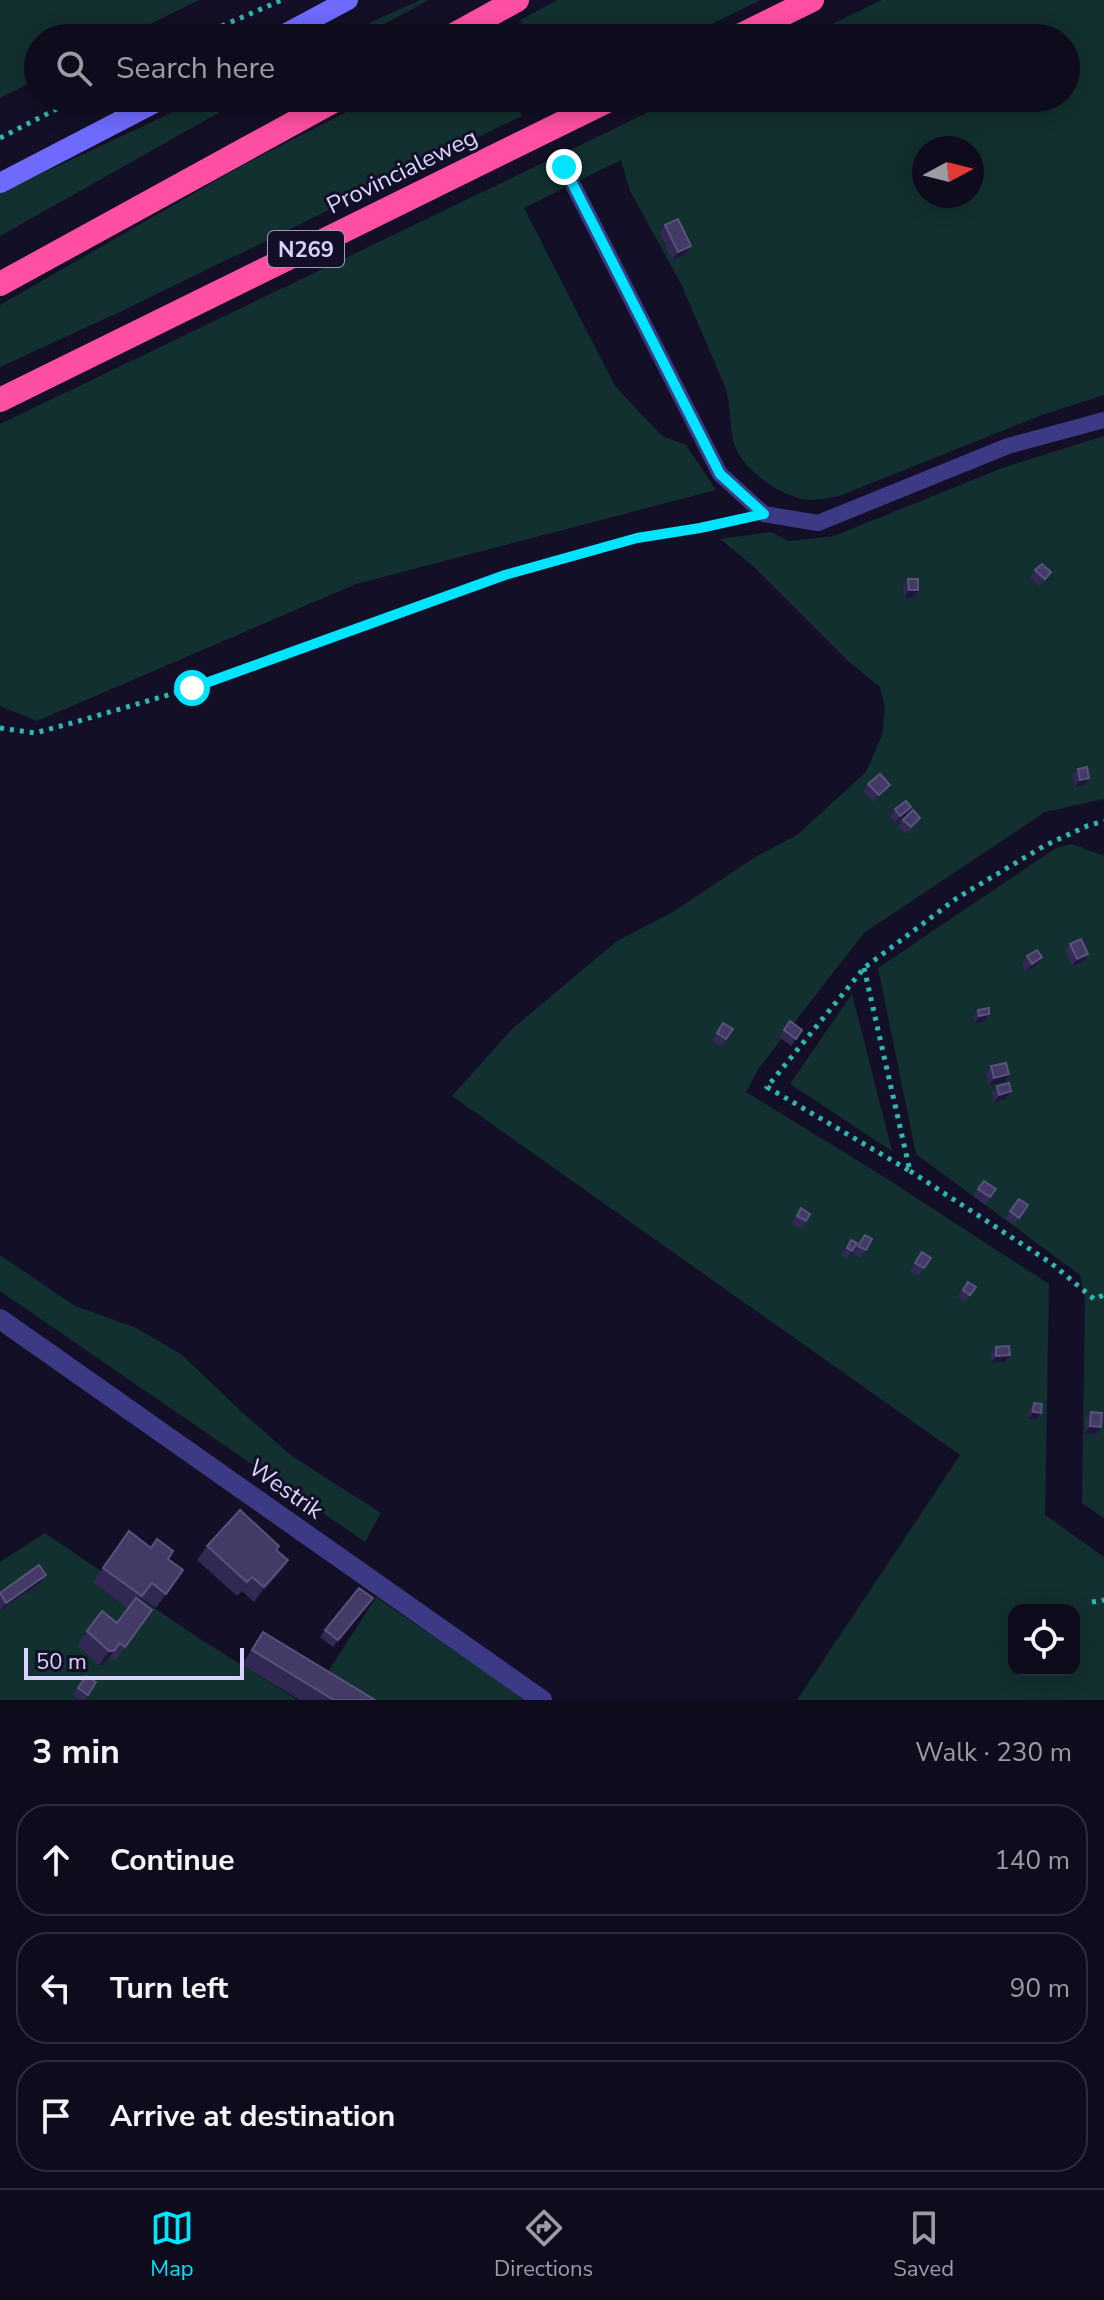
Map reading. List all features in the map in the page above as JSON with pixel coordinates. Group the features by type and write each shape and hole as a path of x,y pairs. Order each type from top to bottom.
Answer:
{"highway":[{"path":"473,24 517,0"},
{"path":"763,24 812,0"},
{"path":"0,284 313,112"},
{"name":"Provincialeweg","path":"0,400 585,112"}],"street":[{"path":"303,24 348,0"},
{"path":"0,183 137,112"},
{"name":"Westrik","path":"0,1319 542,1700"}],"lane":[{"path":"564,167 720,474 764,514 818,523 1008,446 1104,420"}],"path":[{"path":"226,24 282,0"},
{"path":"0,138 51,112"},
{"path":"0,728 35,733 192,688 505,575 637,538 764,514"},
{"path":"1104,821 1044,846 957,898 864,968 767,1087 910,1171 1051,1263 1094,1299 1104,1295"},
{"path":"864,968 910,1171"},
{"path":"1092,1602 1104,1600"}],"green space":[{"path":"0,0 199,0 150,24 24,24 24,86 0,98"},
{"path":"420,0 429,0 384,24 367,24"},
{"path":"557,0 761,0 711,24 522,24 520,20"},
{"path":"882,0 1104,0 1104,395 1042,415 839,496 806,500 781,491 751,469 737,450 724,384 681,284 630,191 621,160 524,208 615,386 662,436 686,445 716,490 356,584 37,721 0,706 0,424 649,112 1080,112 1080,24 832,24"},
{"path":"173,112 220,112 0,236 0,193"},
{"path":"347,112 520,112 522,116 0,367 0,305 243,165"},
{"path":"1104,436 1104,799 1045,812 864,933 759,1068 746,1092 1049,1284 1045,1515 1104,1557 1104,1700 797,1700 960,1455 452,1096 512,1029 617,941 673,912 755,857 797,835 866,772 882,735 885,707 880,687 848,661 753,566 720,539 771,532 789,541 834,536 1005,467"},
{"path":"1072,844 1104,856 1104,1518 1082,1503 1085,1300 1080,1275 916,1154 878,968 1056,848"},
{"path":"852,994 892,1151 790,1084"},
{"path":"0,1255 75,1306 134,1327 181,1354 292,1456 381,1513 365,1542 0,1291"},
{"path":"45,1533 200,1639 298,1700 0,1700 0,1562"},
{"path":"376,1597 526,1700 357,1700 326,1675"}],"building":[{"path":"678,219 691,246 678,252 665,225"},
{"path":"1042,564 1051,572 1045,579 1035,570"},
{"path":"908,579 918,579 918,590 909,590"},
{"path":"1087,767 1089,778 1080,780 1078,769"},
{"path":"880,774 890,785 879,795 868,784"},
{"path":"906,801 911,807 900,816 895,809"},
{"path":"913,810 920,818 911,827 903,820"},
{"path":"1081,939 1088,954 1077,959 1070,944"},
{"path":"1037,950 1042,957 1032,964 1027,956"},
{"path":"989,1008 989,1014 979,1016 978,1010"},
{"path":"790,1021 802,1030 796,1039 784,1030"},
{"path":"723,1023 733,1029 726,1039 717,1033"},
{"path":"1006,1063 1009,1074 994,1078 991,1066"},
{"path":"1009,1083 1011,1091 999,1095 997,1086"},
{"path":"984,1181 996,1189 990,1197 978,1189"},
{"path":"1019,1199 1028,1205 1019,1218 1010,1211"},
{"path":"801,1208 810,1214 806,1221 797,1216"},
{"path":"865,1235 872,1239 866,1250 858,1246"},
{"path":"851,1240 857,1243 852,1251 847,1248"},
{"path":"922,1252 931,1258 924,1268 915,1263"},
{"path":"968,1282 976,1287 970,1295 963,1290"},
{"path":"1009,1346 1010,1355 996,1356 996,1347"},
{"path":"1034,1403 1042,1404 1041,1413 1033,1412"},
{"path":"1091,1412 1102,1413 1101,1427 1090,1426"},
{"path":"240,1510 279,1546 276,1550 288,1560 264,1587 252,1577 247,1582 207,1546"},
{"path":"129,1531 151,1548 157,1539 173,1551 168,1559 183,1570 166,1594 152,1583 142,1596 103,1568"},
{"path":"39,1565 46,1575 6,1603 0,1593"},
{"path":"359,1588 373,1598 338,1640 325,1630"},
{"path":"136,1598 152,1610 125,1647 120,1643 114,1651 109,1651 87,1631 102,1611 117,1623"},
{"path":"263,1632 375,1700 334,1700 252,1650"},
{"path":"86,1676 96,1682 88,1695 78,1688"}],"route":[{"path":"192,688 505,575 637,538 764,514 720,474 564,167"}]}
